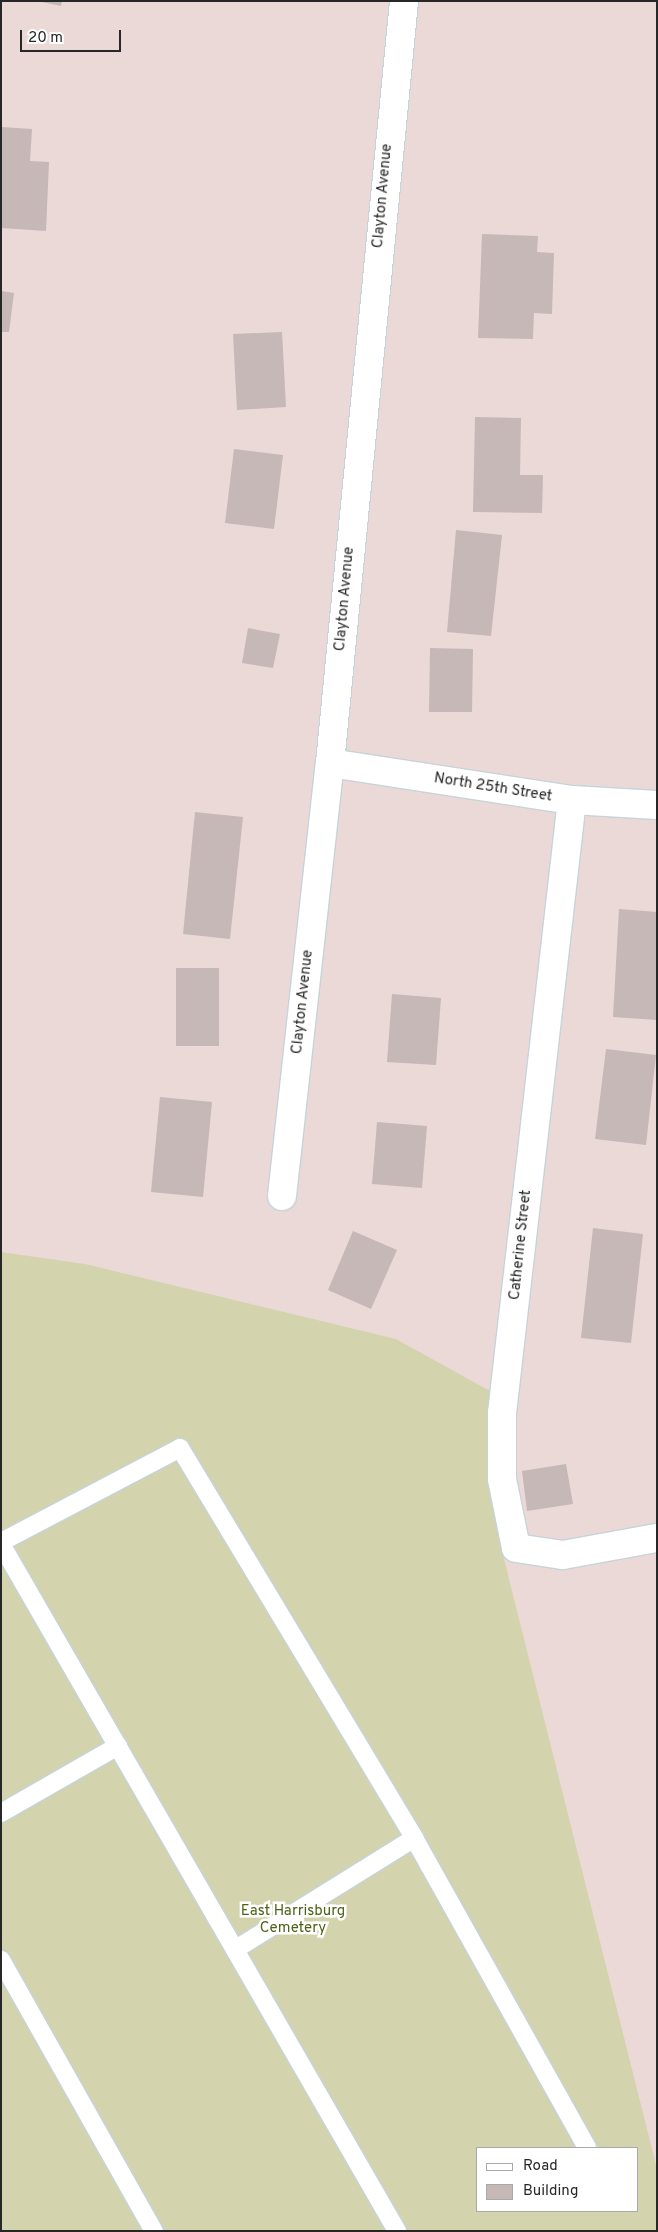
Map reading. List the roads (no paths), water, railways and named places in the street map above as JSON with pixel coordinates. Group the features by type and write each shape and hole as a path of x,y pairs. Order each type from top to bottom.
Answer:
{"street":[{"name":"Clayton Avenue","path":"282,1196 330,763 404,1"},
{"name":"North 25th Street","path":"330,763 572,800 657,805"},
{"name":"Catherine Street","path":"572,800 502,1413 502,1479 516,1548 563,1555 657,1538"}],"lane":[{"path":"397,2231 1,1543 180,1448 414,1838 587,2147"},
{"path":"1,1813 118,1746"},
{"path":"236,1949 414,1838"},
{"path":"1,1960 154,2231"}],"park label":[{"name":"East Harrisburg Cemetery","path":"293,1920"}]}
